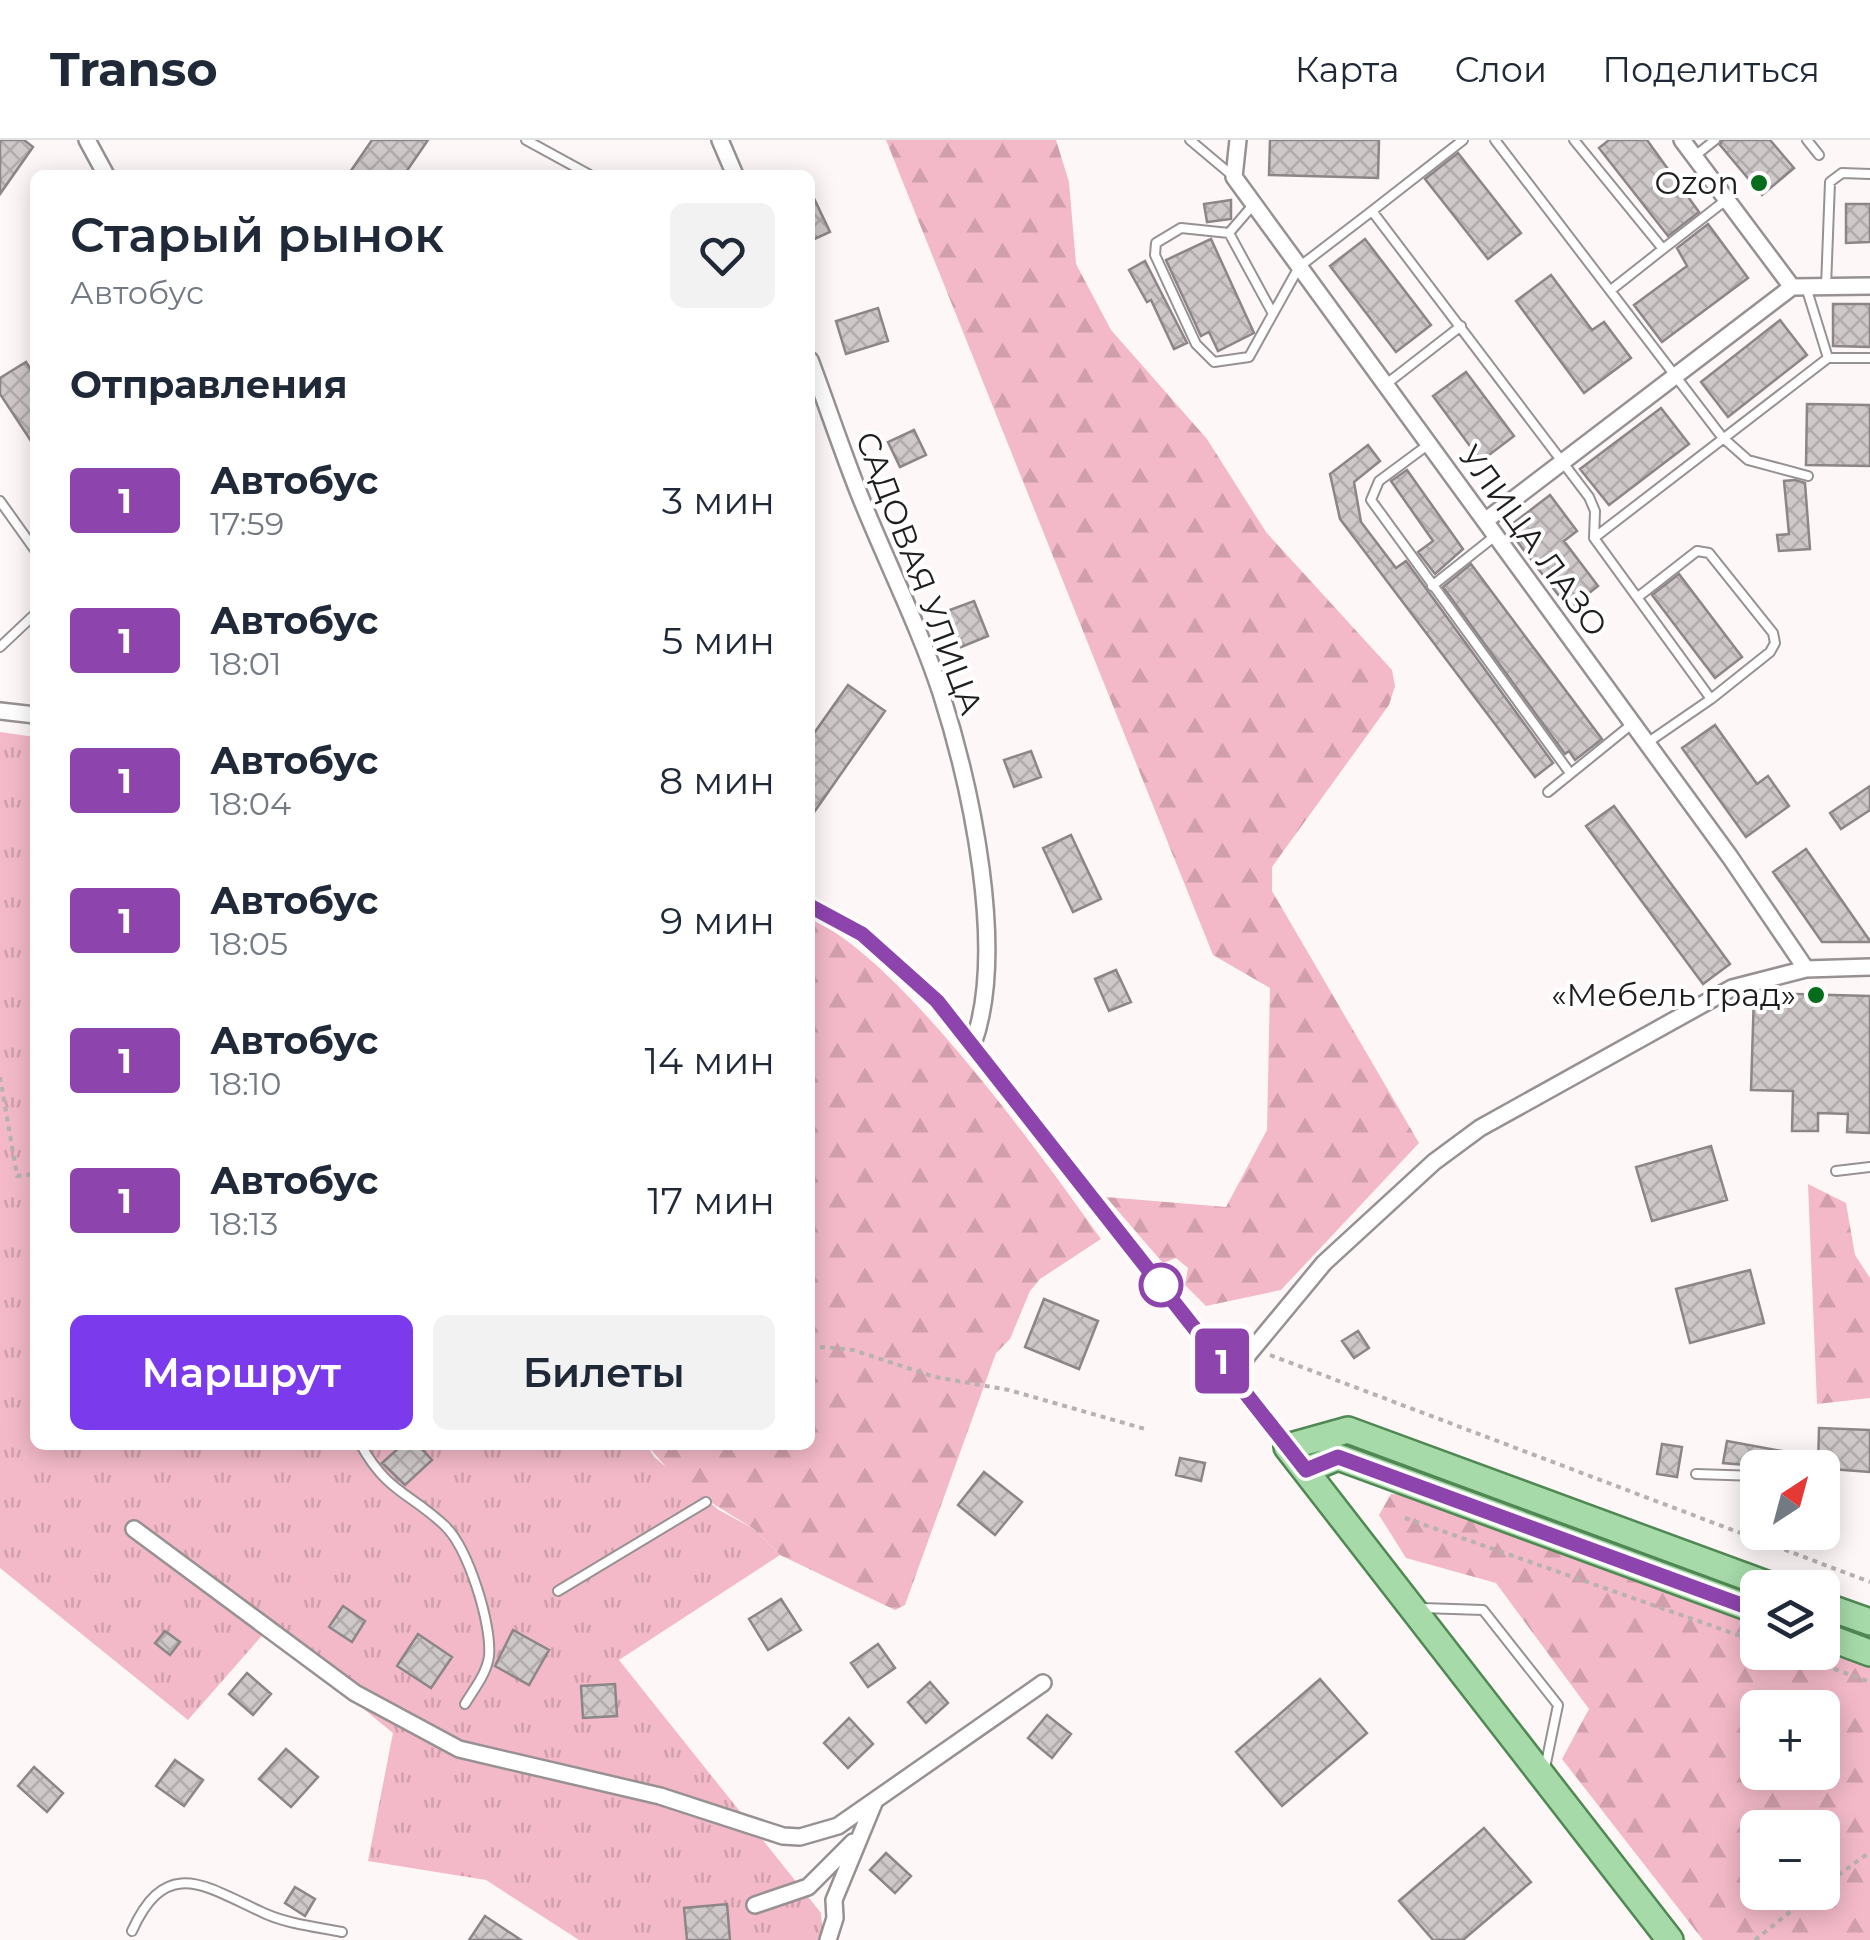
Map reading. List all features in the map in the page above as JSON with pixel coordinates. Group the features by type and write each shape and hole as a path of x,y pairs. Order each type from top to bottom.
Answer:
{"main road":[{"path":"1670,1940 1287,1447 1348,1430 1740,1574"},
{"path":"1306,1470 1338,1457 1740,1605"},
{"path":"1840,1611 1870,1622"},
{"path":"1840,1642 1870,1653"}],"street":[{"path":"86,140 103,170"},
{"path":"720,140 733,170"},
{"path":"1234,177 1238,140"},
{"path":"1682,140 1799,287"},
{"name":"УЛИЦА ЛАЗО","path":"1234,177 1806,969"},
{"path":"1484,521 1799,287 1870,286"},
{"name":"САДОВАЯ УЛИЦА","path":"815,373 941,692 954,746 980,867 986,932 985,1011 973,1044"},
{"path":"0,711 30,714"},
{"path":"815,909 886,952 937,1001 1287,1447"},
{"path":"1232,1374 1324,1264 1434,1162 1480,1128 1732,988 1806,969 1870,967"},
{"path":"134,1530 355,1693 458,1749 660,1796 783,1836 823,1832 1043,1683"},
{"path":"828,1940 835,1918 834,1900 876,1799"},
{"path":"755,1905 808,1887 859,1836"}],"lane":[{"path":"526,140 581,170"},
{"path":"1190,140 1234,177"},
{"path":"1229,233 1182,228 1156,244 1155,255 1196,344 1214,362 1249,357 1299,268 1462,140"},
{"path":"1494,140 1722,437 1748,460 1808,476"},
{"path":"1574,140 1664,249"},
{"path":"1694,156 1715,140"},
{"path":"1807,140 1819,156"},
{"path":"1826,287 1830,182 1842,173 1870,174"},
{"path":"1611,290 1726,200"},
{"path":"1229,233 1254,205"},
{"path":"1372,211 1563,462 1595,511 1594,538 1711,699"},
{"path":"1229,233 1272,312"},
{"path":"1799,287 1828,358"},
{"path":"1385,384 1460,326"},
{"path":"1594,538 1828,358 1870,358"},
{"path":"1429,444 1378,481 1371,500 1570,773"},
{"path":"0,502 30,543"},
{"path":"1432,586 1495,536"},
{"path":"1638,597 1698,551 1710,553 1773,633 1776,643 1711,699 1646,744"},
{"path":"0,648 30,619"},
{"path":"1548,792 1632,724"},
{"path":"1836,1171 1870,1166"},
{"path":"365,1450 386,1480 443,1524 467,1557 489,1641 489,1659 465,1704"},
{"path":"1696,1474 1740,1475"},
{"path":"558,1590 706,1502"},
{"path":"1412,1607 1483,1610 1558,1705 1543,1776"},
{"path":"132,1931 152,1896 180,1882 201,1884 270,1916 342,1932"}],"path":[{"path":"0,1077 17,1176 30,1175"},
{"path":"815,1346 854,1350 935,1377 1009,1390 1145,1430"},
{"path":"1252,1348 1870,1582"},
{"path":"1405,1518 1740,1636"},
{"path":"1836,1670 1870,1682"},
{"path":"1840,1874 1870,1852"},
{"path":"1754,1940 1792,1910"}],"green space":[{"path":"886,140 1056,140 1069,182 1076,264 1111,330 1207,439 1266,532 1392,670 1395,686 1389,705 1272,867 1272,891 1419,1143 1281,1290 1206,1306 1185,1285 1188,1268 1176,1258 1163,1263 1106,1197 1226,1207 1267,1130 1270,988 1213,955"},
{"path":"0,732 30,736 30,1450 650,1450 719,1510 754,1529 780,1555 619,1660 821,1913 823,1940 579,1940 486,1880 368,1861 393,1733 267,1630 188,1720 0,1568"},
{"path":"815,922 845,940 925,1015 1007,1112 1101,1239 1040,1279 1030,1291 1010,1339 996,1353 905,1605 895,1610 780,1555 754,1529 681,1484 651,1450 815,1450"},
{"path":"1808,1184 1846,1203 1855,1255 1870,1278 1870,1398 1817,1404"},
{"path":"1347,1442 1740,1588 1740,1596 1344,1448"},
{"path":"1391,1494 1414,1495 1740,1620 1740,1670 1840,1670 1840,1657 1870,1668 1870,1940 1703,1940 1562,1759 1589,1709 1496,1583 1406,1558 1379,1515"}],"building":[{"path":"0,140 24,140 33,147 0,194"},
{"path":"372,140 428,140 407,170 351,170"},
{"path":"1270,140 1379,140 1378,178 1269,175"},
{"path":"1609,140 1647,140 1699,212 1668,236 1599,148"},
{"path":"1722,140 1770,140 1794,168 1762,195 1720,145"},
{"path":"1458,153 1521,233 1488,259 1425,179"},
{"path":"815,200 830,232 815,239"},
{"path":"1231,200 1231,219 1207,222 1204,204"},
{"path":"1846,204 1870,204 1870,242 1846,243"},
{"path":"1708,224 1748,278 1662,342 1634,305 1687,266 1677,248"},
{"path":"1211,239 1254,333 1218,351 1209,332 1201,336 1166,260"},
{"path":"1365,239 1431,325 1396,352 1330,266"},
{"path":"1145,261 1187,343 1174,349 1151,300 1147,302 1129,270"},
{"path":"1551,275 1592,330 1604,322 1631,358 1584,393 1516,301"},
{"path":"1833,304 1870,304 1870,347 1833,346"},
{"path":"878,308 888,341 846,354 836,321"},
{"path":"1780,320 1807,355 1728,417 1701,382"},
{"path":"26,362 30,368 30,439 0,394 0,378"},
{"path":"1466,372 1514,436 1481,461 1433,396"},
{"path":"1807,404 1870,405 1870,466 1806,465"},
{"path":"1661,408 1689,444 1609,505 1580,469"},
{"path":"914,430 926,455 900,467 888,442"},
{"path":"1368,445 1380,461 1354,482 1361,522 1396,568 1406,561 1553,763 1535,777 1340,519 1330,474"},
{"path":"1407,470 1463,549 1435,574 1418,552 1433,541 1391,481"},
{"path":"1784,481 1805,483 1810,549 1779,551 1777,535 1789,534"},
{"path":"1550,495 1577,531 1564,541 1598,586 1569,609 1507,528"},
{"path":"1471,564 1602,739 1575,760 1569,751 1565,754 1443,587"},
{"path":"1679,574 1742,657 1715,678 1652,595"},
{"path":"974,601 988,636 961,647 947,611"},
{"path":"848,685 885,711 815,811 815,732"},
{"path":"1715,725 1757,784 1768,776 1789,806 1746,837 1682,748"},
{"path":"1031,751 1041,777 1014,787 1004,760"},
{"path":"1870,786 1870,810 1841,829 1830,813"},
{"path":"1614,806 1730,964 1703,984 1586,826"},
{"path":"1071,835 1101,899 1073,912 1043,848"},
{"path":"1806,849 1870,942 1822,942 1773,872"},
{"path":"1116,970 1131,1002 1109,1011 1095,979"},
{"path":"1757,993 1870,996 1870,1133 1847,1132 1848,1114 1818,1113 1818,1131 1792,1131 1793,1091 1751,1090"},
{"path":"1711,1146 1727,1200 1652,1221 1636,1167"},
{"path":"1750,1270 1764,1323 1690,1343 1676,1289"},
{"path":"1044,1299 1098,1321 1079,1369 1025,1347"},
{"path":"1358,1331 1369,1348 1354,1358 1342,1341"},
{"path":"1819,1428 1870,1430 1870,1472 1840,1470 1840,1450 1818,1450"},
{"path":"1727,1441 1776,1450 1740,1450 1740,1464 1723,1463"},
{"path":"1662,1444 1682,1447 1677,1477 1657,1474"},
{"path":"396,1450 423,1450 432,1460 405,1485 382,1463"},
{"path":"1180,1458 1205,1463 1201,1481 1176,1475"},
{"path":"984,1472 1022,1502 995,1535 958,1505"},
{"path":"781,1599 801,1630 768,1650 749,1619"},
{"path":"343,1606 365,1621 352,1642 329,1627"},
{"path":"513,1630 549,1650 529,1685 495,1666"},
{"path":"165,1631 180,1642 170,1655 155,1643"},
{"path":"418,1634 452,1657 431,1688 397,1666"},
{"path":"878,1644 895,1668 868,1687 851,1663"},
{"path":"247,1673 271,1694 253,1715 229,1694"},
{"path":"1320,1679 1367,1733 1282,1806 1236,1752"},
{"path":"930,1682 948,1703 926,1723 908,1702"},
{"path":"615,1684 617,1716 583,1718 581,1686"},
{"path":"1047,1715 1071,1734 1052,1758 1028,1738"},
{"path":"849,1718 873,1744 848,1768 824,1743"},
{"path":"286,1749 318,1777 291,1807 259,1779"},
{"path":"175,1760 203,1780 184,1806 156,1786"},
{"path":"34,1767 63,1793 47,1812 18,1786"},
{"path":"1484,1828 1531,1882 1463,1940 1433,1940 1399,1901"},
{"path":"886,1853 911,1876 895,1893 870,1870"},
{"path":"295,1887 315,1899 305,1916 285,1903"},
{"path":"727,1904 730,1940 687,1940 684,1908"},
{"path":"485,1916 521,1940 469,1940"}],"bus line":[{"name":"1","path":"815,908 886,952 937,1001 1306,1470 1338,1457 1740,1604"}],"place":[{"name":"Ozon","path":"1759,183"},
{"name":"«Мебель град»","path":"1816,995"}]}
